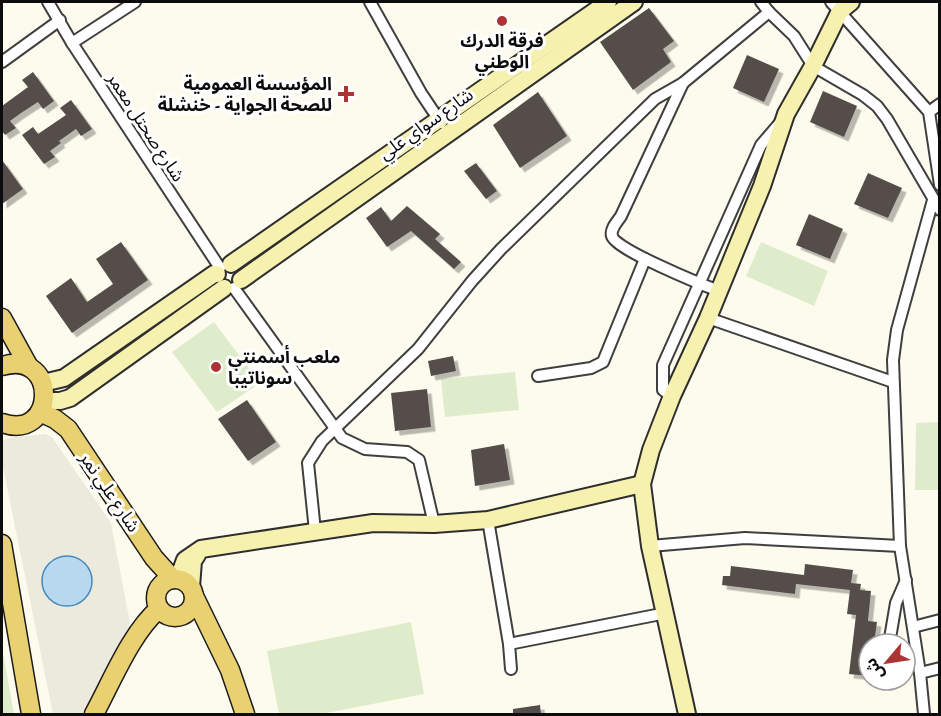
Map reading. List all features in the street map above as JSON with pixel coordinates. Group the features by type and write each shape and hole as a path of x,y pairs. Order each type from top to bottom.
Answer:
{"main road":[{"name":"شارع سواي علي","path":"42,407 70,398 228,277 444,126 608,7 634,2"},
{"path":"687,714 650,546 642,484 651,450 672,396 708,318 762,186 786,114 813,66 840,5"},
{"name":"شارع سواي علي","path":"42,383 64,378 214,274 228,277"},
{"path":"2,318 29,368"},
{"path":"2,423 14,426 24,424 33,420 42,407 42,383 34,371 4,360"},
{"name":"شارع علي نمر","path":"42,407 68,429 154,558 184,585 230,670 245,714"},
{"path":"184,585 163,583 157,592 157,603 163,613 173,618 184,615 192,607 184,585 193,561 201,549 373,523 434,524 488,520 642,484"},
{"path":"2,543 31,714"},
{"path":"94,714 136,636 159,609"},
{"path":"184,615 196,624 204,637 223,676 234,714"}],"street":[{"name":"شارع صحتل معمر","path":"48,2 72,43 228,277 342,438 365,449 407,452 419,460 434,524"},
{"path":"72,43 135,2"},
{"path":"370,2 421,93 444,126"},
{"path":"761,2 794,36 813,66 850,86 877,106 887,119 939,210"},
{"path":"840,5 929,112 939,185"},
{"path":"315,531 308,463 322,441 418,349 472,281 543,206 569,185 655,99 683,83 769,12"},
{"path":"2,62 60,20"},
{"path":"683,83 611,235 615,243 645,259 719,291"},
{"path":"929,112 939,104"},
{"path":"672,396 663,390 661,383 663,365 761,145 773,133 786,114"},
{"path":"924,714 920,673 900,546 892,360 897,330 933,200"},
{"path":"538,376 591,368 603,362 645,259"},
{"path":"708,318 893,382"},
{"path":"488,520 509,644 511,669"},
{"path":"650,546 745,538 900,546"},
{"path":"891,632 896,603 906,580"},
{"path":"509,644 666,613"},
{"path":"913,627 939,620"},
{"path":"920,673 939,668"}],"green space":[{"path":"761,242 828,271 814,306 746,276"},
{"name":"ملعب أسمنتي سوناتيبا","path":"214,322 260,383 217,412 172,352"},
{"path":"515,372 519,410 445,417 441,379"},
{"path":"939,422 939,490 915,490 916,423"},
{"path":"411,622 424,694 321,714 279,714 267,651"},
{"path":"2,647 14,714 2,714"}],"shaded area":[{"path":"45,434 52,437 111,523 130,623 89,714 53,714 2,462 2,441 9,438"}],"water":[{"path":"67,556 81,560 88,567 92,581 88,595 81,602 67,606 53,602 46,595 42,581 46,567 53,560"}],"building":[{"path":"649,8 674,41 663,49 671,62 633,90 600,42"},
{"path":"747,55 779,69 764,102 733,88"},
{"path":"33,72 54,101 43,109 38,102 21,113 10,121 16,128 5,135 2,131 2,106 28,87 22,80"},
{"path":"823,91 857,106 844,137 810,122"},
{"path":"538,92 567,136 520,168 493,125"},
{"path":"71,100 92,129 81,136 76,129 59,141 61,143 50,151 55,157 44,164 22,135 33,127 38,134 66,115 60,108"},
{"path":"2,160 23,189 2,204"},
{"path":"476,163 497,191 486,199 464,171"},
{"path":"868,173 902,188 888,218 854,204"},
{"path":"407,206 440,234 435,239 461,262 454,269 411,231 387,247 366,218 381,207 391,221"},
{"path":"809,214 843,229 830,259 796,245"},
{"path":"121,242 148,280 72,333 46,296 71,278 87,302 113,284 96,259"},
{"path":"453,356 456,371 431,376 428,361"},
{"path":"427,389 431,427 395,431 391,393"},
{"path":"247,400 276,442 248,461 218,419"},
{"path":"504,444 510,480 475,486 471,450"},
{"path":"805,564 853,570 851,583 861,584 860,590 871,591 868,621 877,622 876,632 857,632 857,675 849,674 856,615 847,614 850,590 796,584 795,594 722,585 723,576 730,576 731,566 804,575"},
{"path":"540,705 541,714 513,714 513,709"}],"place":[{"name":"فرقة الدرك الوطني","path":"502,21"},
{"name":"المؤسسة العمومية للصحة الجواية - خنشلة","path":"346,94"},
{"name":"ملعب أسمنتي سوناتيبا","path":"216,367"}]}
